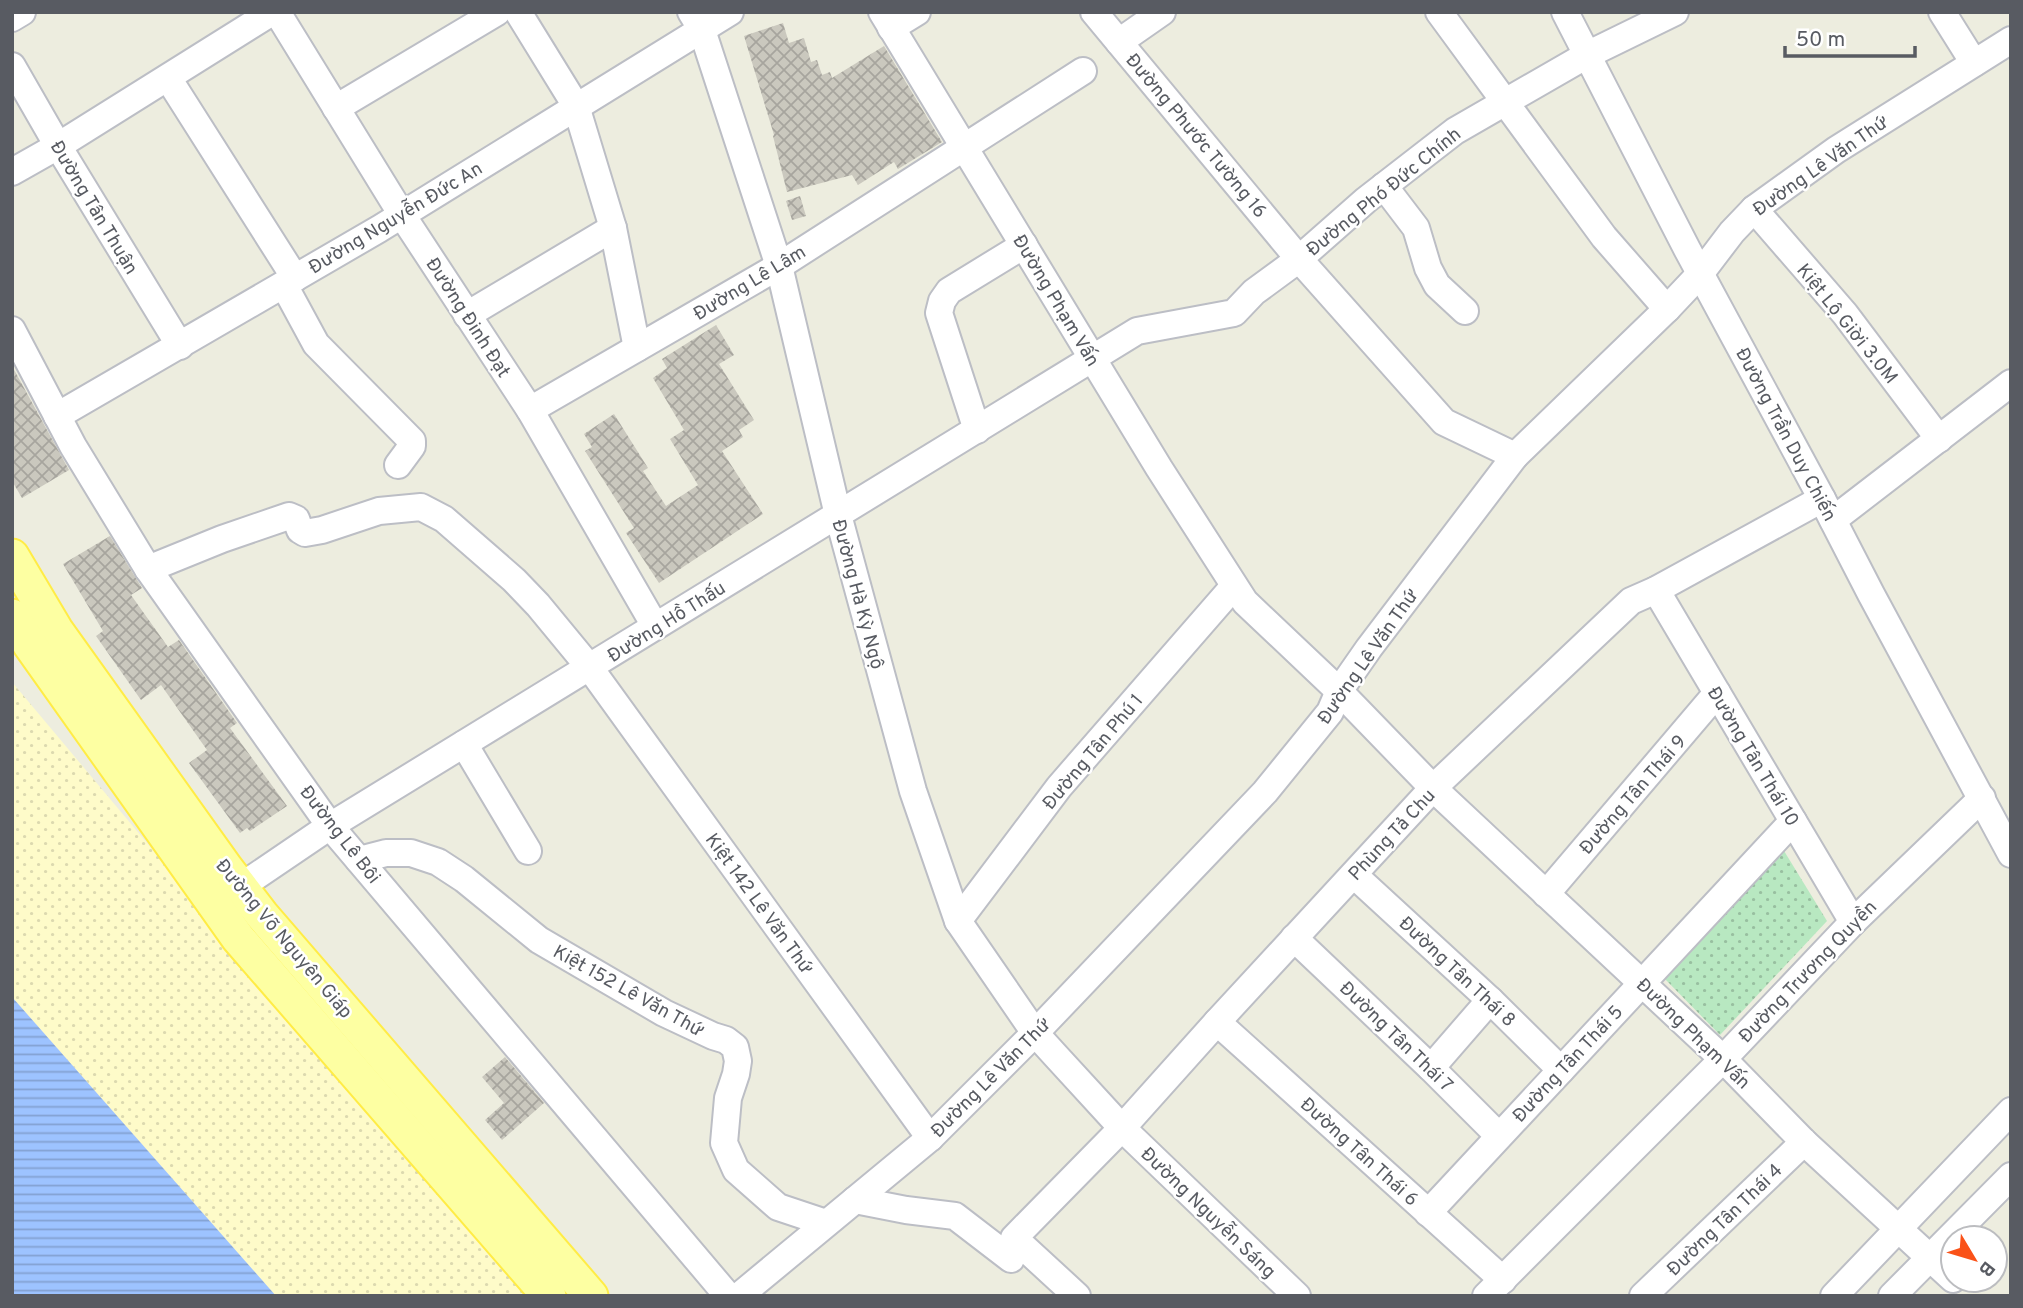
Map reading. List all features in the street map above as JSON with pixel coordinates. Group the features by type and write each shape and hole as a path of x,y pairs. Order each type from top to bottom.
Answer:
{"main road":[{"name":"Đường Võ Nguyên Giáp","path":"12,556 56,630 218,857 228,896 247,949 549,1296"},
{"name":"Đường Võ Nguyên Giáp","path":"12,616 30,645 228,896 262,915 591,1296"}],"street":[{"path":"12,18 22,12"},
{"path":"12,172 272,12"},
{"name":"Đường Đinh Đạt","path":"278,12 402,215 530,410 655,626"},
{"path":"336,108 497,12"},
{"path":"518,12 576,106 613,228 637,348"},
{"name":"Đường Nguyễn Đức An","path":"57,416 402,215 576,106 697,21 730,12"},
{"path":"886,20 917,12"},
{"name":"Đường Phước Tường 16","path":"1094,12 1299,258 1444,422 1515,456"},
{"path":"1119,42 1162,12"},
{"path":"1439,12 1604,237 1667,309"},
{"name":"Đường Trần Duy Chiến","path":"1565,12 1700,274 2011,854"},
{"name":"Đường Phó Đức Chính","path":"1093,358 1137,331 1234,313 1254,292 1455,131 1587,55 1675,12"},
{"path":"1942,12 1974,63"},
{"name":"Đường Phạm Vấn","path":"886,20 1234,586 1259,617 1339,691 1433,789 1723,1059 1804,1142 1939,1265"},
{"name":"Đường Hà Kỳ Ngộ","path":"697,21 779,267 838,515 913,791 958,921 1035,1033 1122,1128"},
{"name":"Đường Lê Văn Thứ","path":"739,1296 930,1138 1035,1033 1265,792 1330,712 1339,691 1369,648 1515,456 1667,309 1754,209 1836,150 2011,40"},
{"name":"Đường Tân Thuận","path":"12,66 180,346"},
{"name":"Đường Lê Lâm","path":"530,410 779,267 1083,71"},
{"path":"168,78 289,281 316,344 412,441 412,446 398,465"},
{"path":"1384,186 1416,228 1428,268 1437,285 1465,311"},
{"name":"Kiệt Lộ Giời 3.0M","path":"1754,209 1845,314 1939,439"},
{"path":"467,315 613,228"},
{"path":"977,430 939,313 942,301 948,291 1024,245"},
{"name":"Đường Lê Bôi","path":"12,330 73,446 148,569 330,825 728,1296"},
{"name":"Đường Hồ Thấu","path":"228,896 330,825 1093,358"},
{"name":"Phùng Tả Chu","path":"1013,1249 1217,1022 1433,789 1631,601 1828,509 1939,439 2011,383"},
{"name":"Kiệt 142 Lê Văn Thứ","path":"148,569 289,516 296,519 300,530 305,533 379,512 421,507 444,519 514,580 590,668 930,1138"},
{"name":"Đường Tân Phú 1","path":"958,921 1059,787 1234,586"},
{"name":"Đường Tân Thái 10","path":"1656,590 1853,922"},
{"name":"Đường Tân Thái 9","path":"1546,894 1717,693"},
{"path":"464,744 528,851"},
{"name":"Đường Trương Quyền","path":"1494,1288 1723,1059 1853,922 1982,798"},
{"name":"Đường Tân Thái 5","path":"1428,1213 1793,821"},
{"name":"Kiệt 152 Lê Văn Thứ","path":"359,860 386,853 411,853 438,862 464,879 540,940 663,1013 726,1040 735,1047 738,1061 728,1098 724,1143 736,1170 779,1207 826,1223"},
{"name":"Đường Tân Thái 8","path":"1354,875 1490,1000 1561,1070"},
{"name":"Đường Tân Thái 7","path":"1294,938 1432,1068 1499,1136"},
{"path":"1432,1068 1490,1000"},
{"name":"Đường Tân Thái 6","path":"1217,1022 1428,1213 1494,1288"},
{"path":"1834,1296 2011,1111"},
{"name":"Đường Nguyễn Sáng","path":"1122,1128 1297,1296"},
{"name":"Đường Tân Thái 4","path":"1643,1296 1804,1142"},
{"path":"1892,1296 2011,1176"},
{"path":"855,1200 955,1216 1013,1249 1077,1296"}],"green space":[{"path":"1781,846 1827,921 1720,1035 1664,978"}],"sand":[{"path":"12,682 527,1296 276,1296 12,997"}],"water":[{"path":"12,997 276,1296 12,1296"}],"building":[{"path":"783,23 789,43 804,38 811,62 817,60 822,75 830,72 832,78 884,46 942,142 898,169 894,162 858,185 852,175 787,192 774,135 744,36"},
{"path":"800,196 806,216 792,220 786,201"},
{"path":"716,325 734,355 719,364 754,420 739,430 743,437 722,451 763,514 659,583 626,533 634,528 585,451 592,447 584,434 614,414 648,468 643,471 666,506 698,485 670,439 684,430 653,378 667,368 662,359"},
{"path":"12,366 69,470 22,498 12,481"},
{"path":"110,536 142,588 131,595 168,647 179,640 237,723 230,728 287,806 250,831 247,828 240,833 189,763 207,750 161,685 141,700 96,636 103,631 63,564"},
{"path":"505,1057 544,1103 502,1140 485,1120 504,1103 482,1077"}]}
